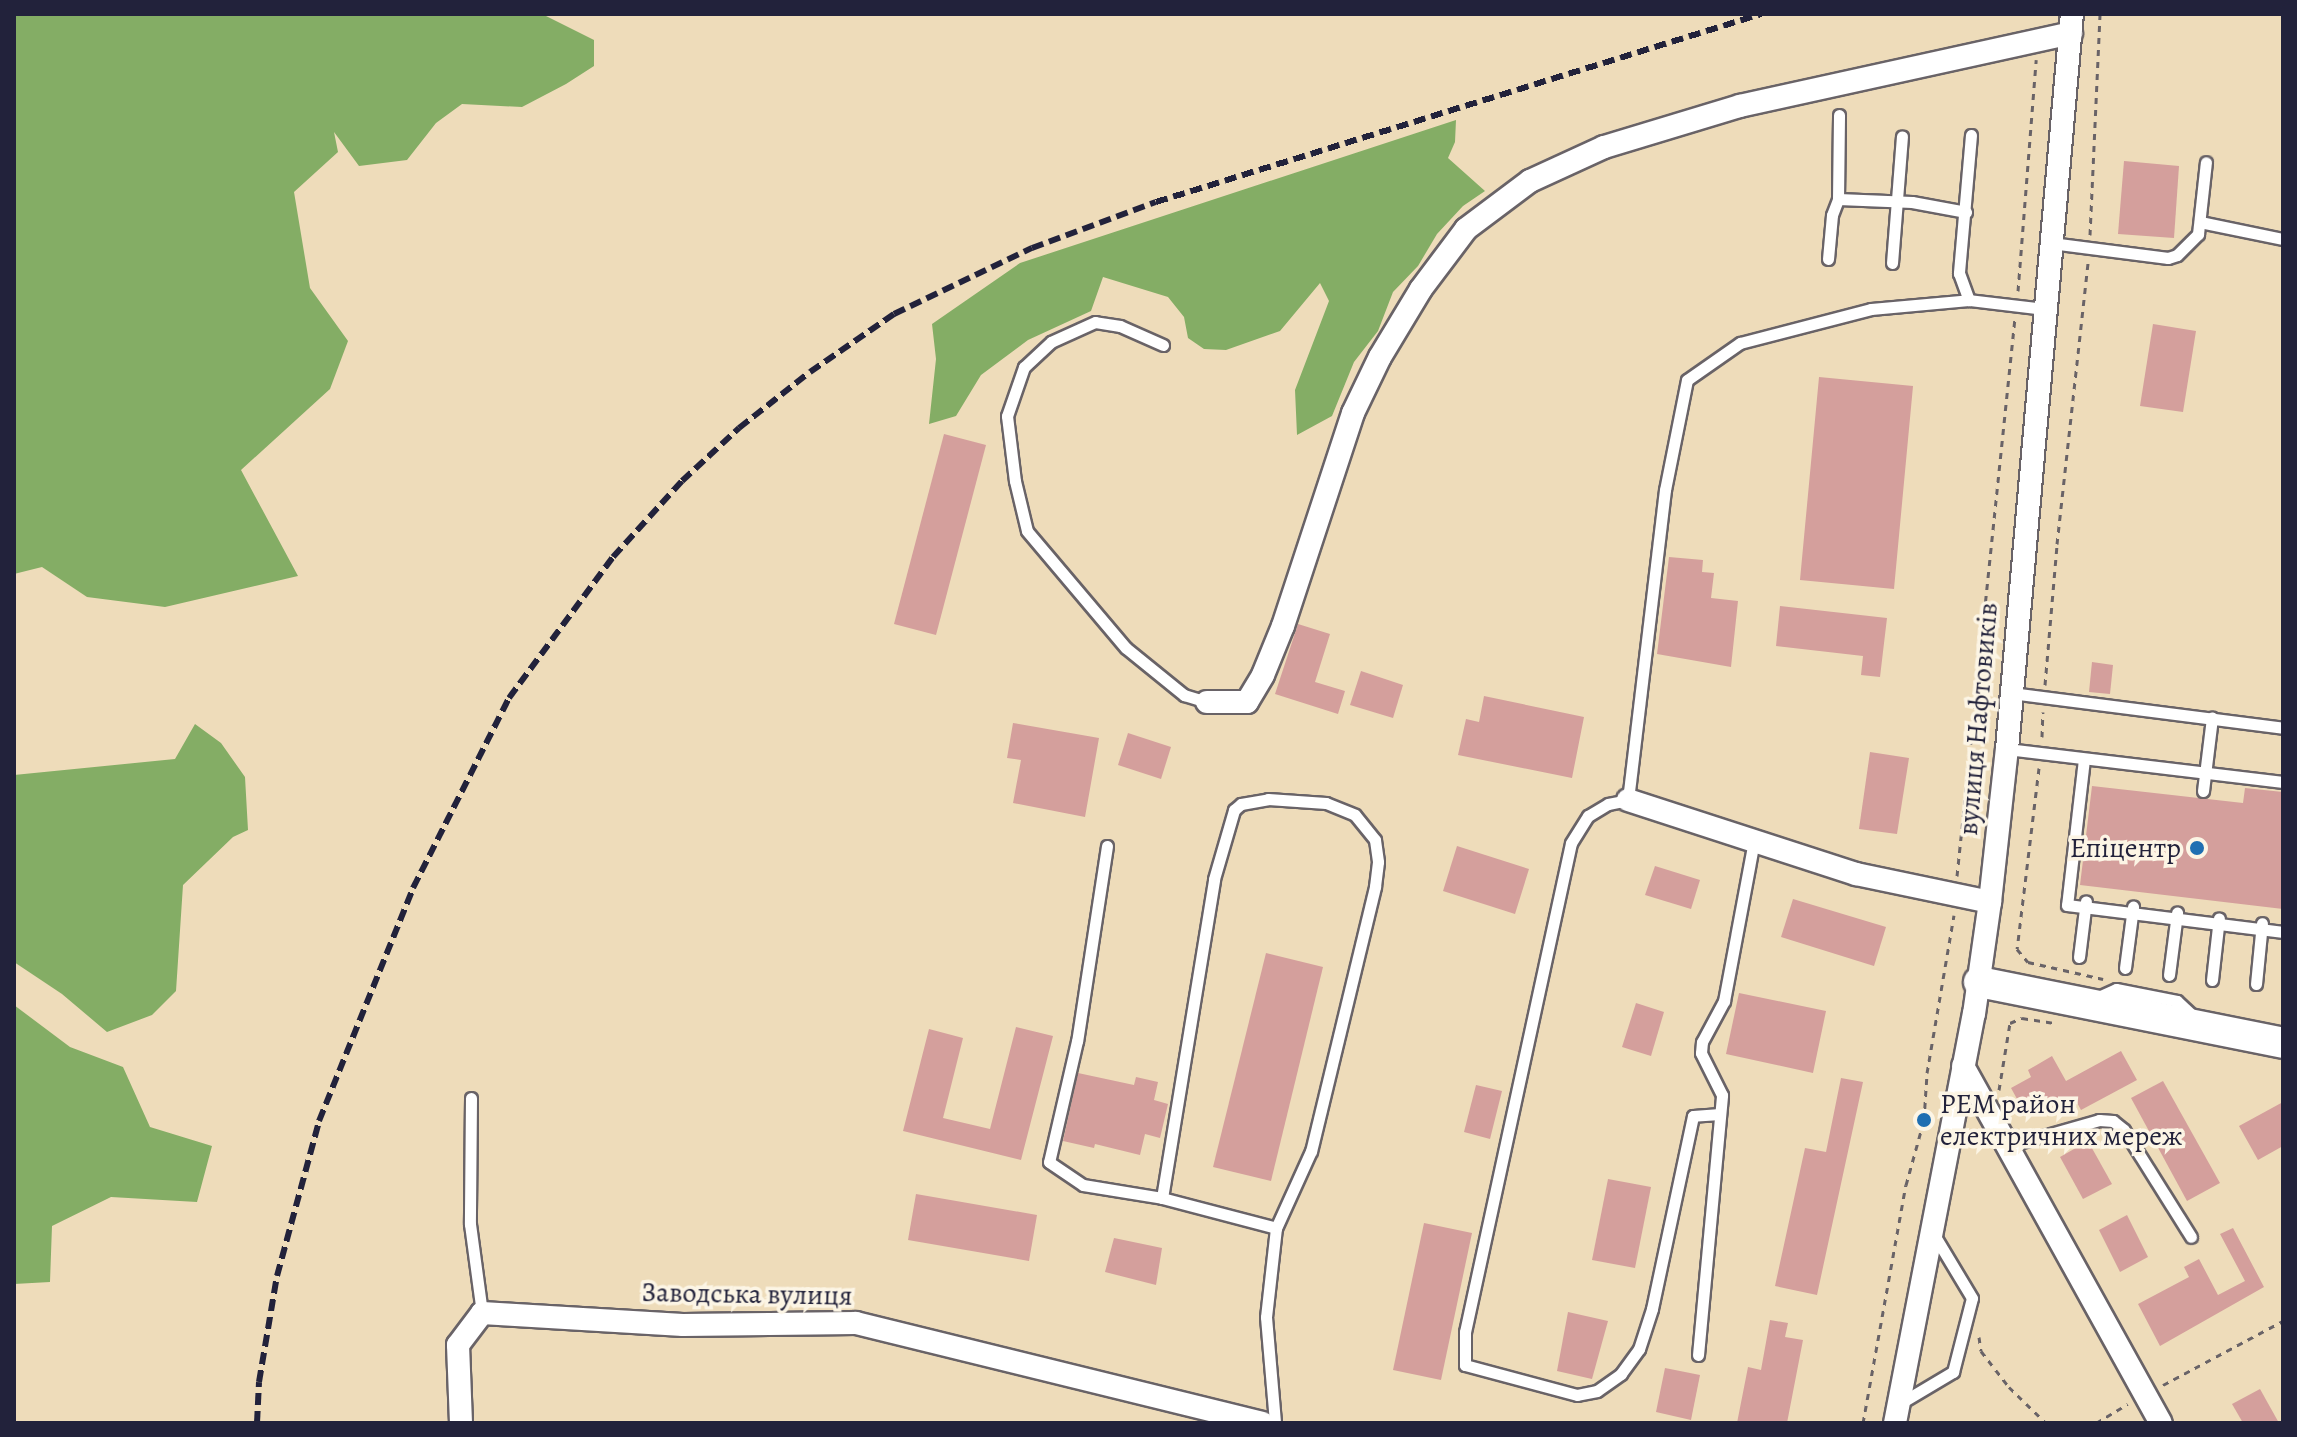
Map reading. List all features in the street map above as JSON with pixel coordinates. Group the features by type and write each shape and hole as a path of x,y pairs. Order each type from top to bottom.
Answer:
{"main road":[{"path":"1979,982 2283,1043"}],"street":[{"path":"1207,702 1247,702 1263,675 1293,597 1353,413 1380,357 1421,289 1466,229 1530,181 1604,147 1797,92 2030,45 2071,24"},
{"name":"вулиця Нафтовиків","path":"1897,1414 1979,982 1990,902 2007,749 2071,24"},
{"path":"1628,800 1856,874 1990,902"},
{"path":"1963,1066 2161,1423"},
{"path":"461,1423 458,1345 482,1313"},
{"name":"Заводська вулиця","path":"482,1313 683,1325 856,1323 1262,1423"}],"lane":[{"path":"1828,259 1838,199 1839,115"},
{"path":"1969,300 1959,273 1971,135"},
{"path":"1892,263 1902,136"},
{"path":"2051,243 2168,258 2193,243 2200,222 2206,162"},
{"path":"1838,199 1895,201 1966,212"},
{"path":"2200,222 2283,239"},
{"path":"1720,1114 1693,1116 1652,1309 1639,1349 1621,1374 1597,1391 1577,1395 1465,1365 1465,1332 1571,843 1588,816 1608,804 1628,800 1665,490 1687,380 1740,343 1871,309 1969,300 2045,309"},
{"path":"1163,345 1120,326 1095,322 1051,342 1024,367 1007,416 1013,468 1027,531 1126,648 1184,695 1207,702"},
{"path":"2011,693 2283,728"},
{"path":"2203,791 2212,718"},
{"path":"2007,749 2283,782"},
{"path":"2079,957 2078,901 2088,760"},
{"path":"1162,1198 1214,879 1234,810 1241,804 1268,799 1326,803 1355,815 1375,840 1378,862 1375,887 1311,1151 1276,1228 1266,1317 1275,1423"},
{"path":"1698,1355 1722,1095 1701,1053 1702,1042 1724,1001 1754,841"},
{"path":"1107,846 1077,1041 1049,1162 1083,1185 1162,1198 1276,1228"},
{"path":"2078,901 2262,926 2283,932"},
{"path":"2125,968 2133,910"},
{"path":"2169,975 2177,915"},
{"path":"2212,980 2219,921"},
{"path":"2262,926 2283,925"},
{"path":"2256,984 2262,926"},
{"path":"471,1098 470,1224 482,1313"},
{"path":"2008,1146 2099,1120 2113,1121 2124,1130 2191,1237"},
{"path":"1897,1414 1953,1372 1972,1298 1930,1229"}],"path":[{"path":"2100,14 2089,248 2057,544 2041,754 2017,949 2028,962 2115,979"},
{"path":"1863,1423 1906,1185 1924,1120 1927,1073 1952,943 2038,64 2030,45"},
{"path":"1972,1298 1981,1351 2009,1387 2046,1423"},
{"path":"2096,1423 2283,1321"}],"green space":[{"path":"14,14 542,14 594,40 594,66 566,84 522,107 462,104 436,123 407,160 359,166 334,132 338,152 294,192 310,288 348,341 330,389 241,470 298,576 165,607 87,597 42,567 14,574"},
{"path":"1456,120 1455,142 1448,158 1485,191 1463,206 1437,234 1418,266 1393,292 1378,331 1354,362 1332,416 1297,435 1295,390 1329,301 1320,283 1280,331 1226,350 1204,349 1188,338 1184,317 1168,297 1103,277 1091,311 1028,340 981,375 956,416 929,424 936,359 932,324 1020,263"},
{"path":"195,724 221,743 245,777 248,830 233,837 183,885 176,991 152,1015 107,1032 62,994 14,962 14,775 175,759"},
{"path":"14,1005 70,1047 123,1067 150,1127 212,1146 197,1202 111,1197 52,1226 50,1282 14,1284"}],"building":[{"path":"2124,161 2179,166 2174,238 2118,234"},
{"path":"2153,324 2196,331 2183,412 2140,406"},
{"path":"1819,377 1913,386 1894,589 1800,580"},
{"path":"944,434 986,445 936,635 894,624"},
{"path":"1669,557 1703,560 1702,572 1714,573 1711,598 1738,601 1731,667 1657,654"},
{"path":"1780,606 1887,618 1880,677 1861,675 1863,656 1776,646"},
{"path":"1298,624 1330,634 1315,682 1345,691 1338,714 1275,694"},
{"path":"2092,662 2113,665 2110,694 2089,692"},
{"path":"1361,671 1403,685 1393,718 1350,705"},
{"path":"1484,696 1584,717 1572,778 1458,755 1466,719 1479,722"},
{"path":"1013,723 1099,738 1085,817 1013,803 1021,760 1007,758"},
{"path":"1128,733 1171,747 1161,779 1118,765"},
{"path":"1870,752 1909,758 1897,834 1859,829"},
{"name":"Епіцентр","path":"2092,786 2243,803 2245,788 2283,792 2283,909 2080,885"},
{"path":"1457,846 1529,869 1515,914 1443,891"},
{"path":"1655,866 1700,880 1691,909 1645,895"},
{"path":"1793,899 1886,927 1874,966 1781,937"},
{"path":"1266,953 1323,967 1271,1181 1213,1167"},
{"path":"1739,993 1826,1011 1813,1073 1726,1054"},
{"path":"1636,1003 1664,1012 1651,1056 1622,1047"},
{"path":"1016,1027 1053,1036 1021,1160 903,1131 929,1029 963,1038 943,1118 990,1129"},
{"path":"2121,1051 2137,1080 2081,1110 2075,1099 2051,1112 2042,1097 2022,1108 2011,1088 2031,1077 2028,1070 2052,1056 2066,1081"},
{"path":"1078,1073 1134,1085 1136,1077 1158,1082 1154,1100 1168,1104 1160,1138 1145,1134 1140,1155 1095,1144 1094,1148 1063,1141"},
{"path":"1841,1078 1863,1082 1817,1295 1775,1286 1805,1148 1826,1152"},
{"path":"2163,1081 2220,1183 2187,1201 2131,1098"},
{"path":"1476,1085 1502,1091 1490,1139 1464,1132"},
{"path":"2283,1102 2283,1146 2258,1160 2239,1126"},
{"path":"2088,1141 2112,1184 2083,1199 2060,1157"},
{"path":"1608,1179 1651,1187 1635,1268 1592,1260"},
{"path":"916,1194 1037,1215 1029,1261 908,1240"},
{"path":"2127,1215 2148,1257 2120,1272 2099,1230"},
{"path":"1424,1223 1472,1233 1441,1380 1393,1370"},
{"path":"2233,1228 2264,1287 2160,1346 2138,1304 2189,1277 2184,1267 2199,1259 2218,1295 2245,1281 2220,1234"},
{"path":"1114,1238 1162,1248 1156,1285 1105,1272"},
{"path":"1568,1312 1608,1321 1592,1379 1557,1371"},
{"path":"1770,1320 1788,1323 1785,1337 1803,1340 1787,1423 1737,1423 1748,1367 1761,1370"},
{"path":"1665,1368 1700,1375 1691,1420 1656,1412"},
{"path":"2260,1389 2279,1423 2243,1423 2232,1404"}],"railway":[{"path":"257,1423 259,1382 277,1276 319,1121 413,888 509,698 613,557 682,481 739,428 810,372 894,314 1032,248 1156,202 1761,14"}],"place":[{"name":"Епіцентр","path":"2197,848"},
{"name":"РЕМ район електричних мереж","path":"1924,1120"}]}
